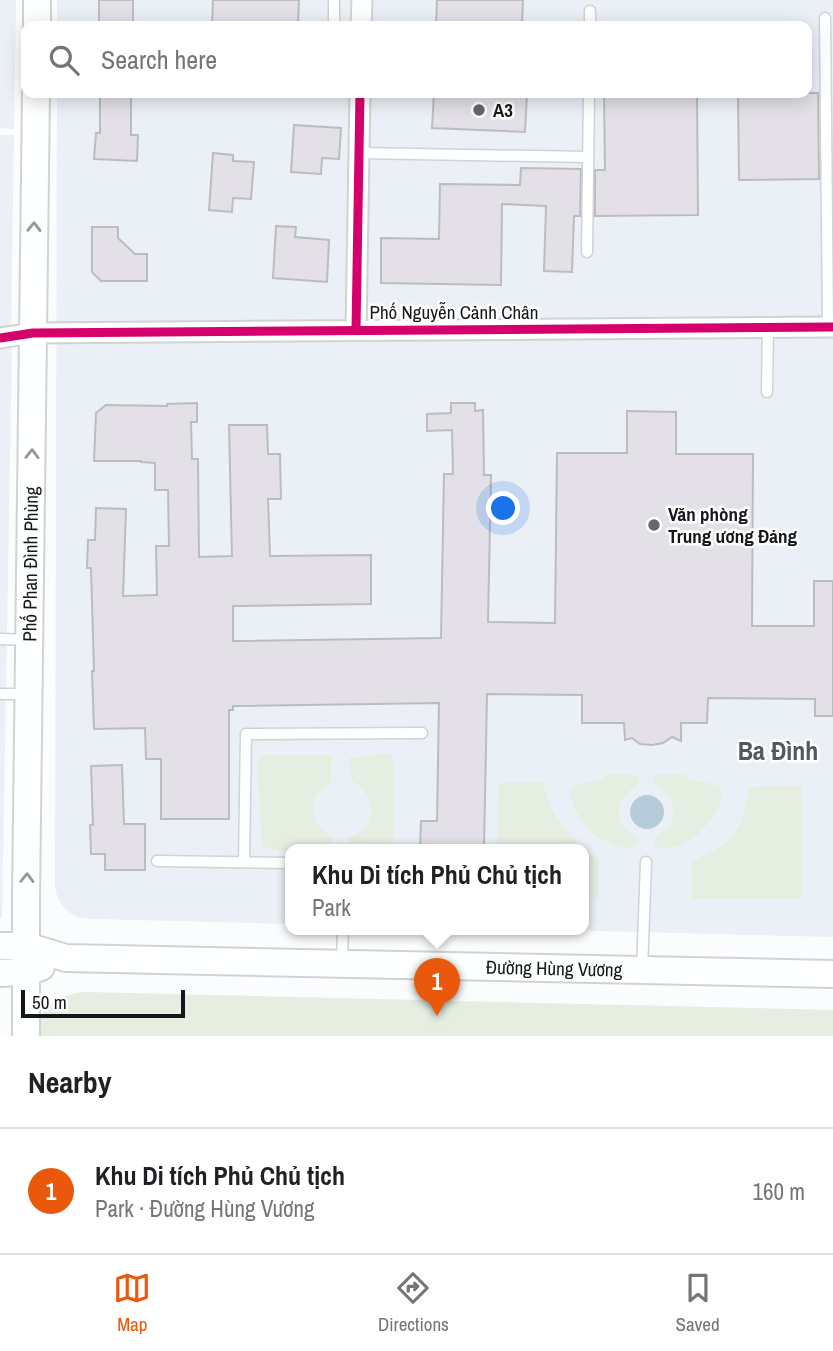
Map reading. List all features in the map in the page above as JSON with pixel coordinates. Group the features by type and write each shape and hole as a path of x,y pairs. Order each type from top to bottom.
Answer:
{"main road":[{"path":"37,0 37,21"},
{"name":"Phố Phan Đình Phùng","path":"26,1036 17,955 29,694 36,98"},
{"name":"Đường Hùng Vương","path":"0,973 17,955 833,974"}],"street":[{"path":"361,21 362,0"},
{"path":"356,330 360,98"},
{"name":"Phố Nguyễn Cảnh Chân","path":"0,338 33,333 830,327"}],"lane":[{"path":"334,0 334,21"},
{"path":"590,11 590,21"},
{"path":"825,18 830,327"},
{"path":"587,252 589,98"},
{"path":"359,153 588,158"},
{"path":"767,392 768,327"},
{"path":"0,639 29,640"},
{"path":"0,694 29,694"},
{"path":"244,862 247,734 422,733"},
{"path":"157,861 285,863"},
{"path":"642,970 646,862"},
{"path":"342,935 342,964"}],"shaded area":[{"path":"0,0 16,0 14,129 0,128"},
{"path":"57,0 833,0 833,937 589,931 589,844 285,844 285,924 78,918 66,910 58,899 55,888 57,98 812,98 812,21 57,21"},
{"path":"0,135 14,135 11,329 0,330"},
{"path":"12,345 2,918 0,918 0,346"},
{"path":"387,753 393,756 393,844 349,844 349,838 365,827 371,811 367,795 352,781 349,758"},
{"path":"264,755 331,755 331,782 317,794 313,809 317,824 331,836 332,844 285,844 285,851 271,850 262,846 257,764"},
{"path":"607,774 637,775 639,780 638,785 624,797 619,812 624,827 639,838 638,844 633,848 618,846 591,832 577,814 571,798 569,792 574,785 600,780"},
{"path":"684,774 691,780 718,785 723,792 720,803 710,822 694,837 675,847 658,848 654,838 668,826 673,811 668,797 654,785 655,775"},
{"path":"543,782 557,817 579,844 497,844 499,783"},
{"path":"801,786 801,899 692,899 691,862 734,835 743,816 749,787"},
{"path":"589,852 599,860 599,897 589,897"},
{"path":"87,992 833,1010 833,1036 33,1036 41,1017 52,1004 67,996"}],"water":[{"path":"647,795 659,800 664,812 659,824 647,829 635,824 630,812 635,800"}],"building":[{"path":"99,0 133,0 133,21 99,21"},
{"path":"213,0 299,0 298,21 212,21"},
{"path":"437,0 523,0 522,21 436,21"},
{"path":"812,93 818,93 819,179 739,180 738,98 812,98"},
{"path":"100,98 131,98 131,135 138,135 137,161 94,159 96,133 100,133"},
{"name":"A3","path":"434,98 527,98 525,132 432,128"},
{"path":"604,98 697,98 698,215 595,216 595,170 605,170"},
{"path":"294,125 341,128 339,159 322,158 321,174 291,172"},
{"path":"213,153 233,155 233,161 254,162 251,199 233,198 232,212 209,210"},
{"path":"521,168 581,169 580,216 574,216 572,272 544,271 546,206 502,204 501,285 381,283 381,238 439,239 440,184 520,185"},
{"path":"276,226 296,227 295,237 329,240 327,282 273,278"},
{"path":"92,227 118,227 118,238 135,254 147,254 147,281 101,281 92,272"},
{"path":"197,403 197,422 191,422 192,459 198,459 199,557 232,556 229,425 267,425 268,454 280,454 281,499 268,499 270,556 371,555 371,604 233,606 233,641 441,638 444,474 453,474 452,430 427,431 427,414 451,413 451,403 475,403 475,411 483,410 484,475 491,475 488,622 555,623 557,453 627,453 627,411 676,412 676,454 753,454 752,626 814,626 814,581 833,581 833,716 815,716 815,699 708,698 707,723 681,723 681,741 672,737 663,743 652,745 640,744 632,738 625,740 624,723 582,723 582,695 487,694 484,844 420,844 421,821 437,821 439,703 233,706 233,710 229,710 229,819 161,819 161,759 146,759 145,728 94,729 91,568 87,568 88,540 95,540 96,508 126,509 123,596 157,595 156,546 169,546 168,490 155,490 155,463 94,461 96,413 106,405"},
{"path":"122,765 124,824 145,824 145,870 105,870 105,854 91,854 91,766"}],"cycle path":[{"path":"356,330 360,98"},
{"path":"0,338 33,333 833,327"}],"place":[{"name":"A3","path":"479,110"},
{"name":"Văn phòng Trung ương Đảng","path":"654,525"},
{"name":"Khu Di tích Phủ Chủ tịch","path":"437,1016"}],"district":[{"name":"Ba Đình","path":"778,751"}]}
